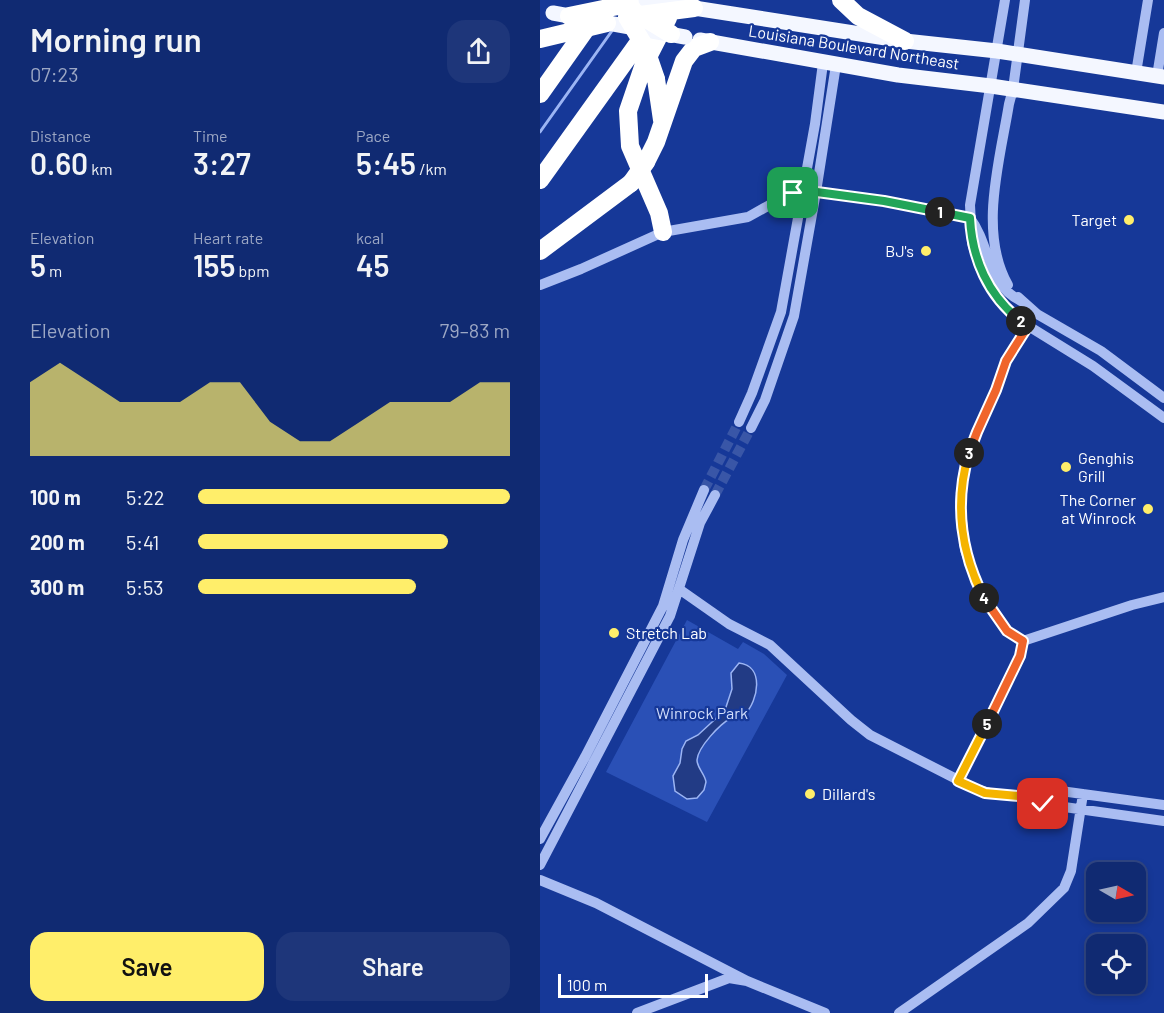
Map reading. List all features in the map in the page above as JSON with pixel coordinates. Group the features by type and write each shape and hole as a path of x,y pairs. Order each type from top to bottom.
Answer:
{"highway":[{"path":"540,180 669,0"},
{"path":"663,232 659,213 630,146 628,111 643,67 676,0"},
{"path":"841,0 858,16 905,41"},
{"path":"554,13 628,7 699,8"},
{"path":"540,39 607,23 628,7"},
{"path":"628,7 678,36"},
{"path":"628,7 651,60 662,122"},
{"path":"540,93 628,7"},
{"path":"540,251 631,183 646,162 689,54 694,48 710,42"}],"main road":[{"name":"Louisiana Boulevard Northeast","path":"699,8 905,41 997,51 1160,77"},
{"path":"554,13 607,23"},
{"name":"Louisiana Boulevard Northeast","path":"678,36 898,75 1013,89 1164,112"}],"street":[{"path":"1005,0 972,193 970,218 972,243 985,279 1003,305 1028,326 1093,366 1164,418"},
{"path":"1021,301 1002,274 994,249 993,229 994,196 1013,89 1025,0"},
{"path":"1136,73 1149,0"},
{"path":"1160,77 1164,33"},
{"path":"739,422 752,393 781,312 815,124 830,64"},
{"path":"751,428 765,400 794,316 816,192 830,64"},
{"path":"540,285 581,270 663,232 748,217 789,194 802,190 884,201 970,218 980,231 995,277 1010,296 1087,342 1164,398"},
{"path":"1023,641 1007,631 979,589 965,550 960,502 964,471 972,442 994,396 1006,361 1028,326"},
{"path":"1113,380 1123,367"},
{"path":"540,839 663,606 688,543 704,490"},
{"path":"540,865 660,635 675,603 688,543 715,495"},
{"path":"679,589 723,621 770,645 870,735 958,781 985,793 1029,797 1043,804 1164,821"},
{"path":"1023,641 1132,605 1164,597"},
{"path":"958,781 1020,656 1023,641"},
{"path":"1029,797 1046,789 1164,805"},
{"path":"899,1013 1028,923 1060,892 1069,877 1083,794"},
{"path":"540,880 588,899 747,981 825,1013"},
{"path":"637,1013 722,979 735,978 747,981"}],"green space":[{"name":"Winrock Park","path":"687,620 738,649 743,642 764,654 787,675 707,822 606,772"}],"shaded area":[{"path":"739,663 753,670 756,677 756,693 753,701 745,714 734,716 726,721 705,743 697,760 706,782 704,790 697,798 687,799 675,791 673,776 680,763 682,749 686,741 698,735 725,710 732,689 731,673"}],"waterway":[{"path":"540,132 614,28"}],"tunnel":[{"path":"704,490 739,422"},
{"path":"715,495 751,428"}],"place":[{"name":"Target","path":"1129,220"},
{"name":"BJ's","path":"926,251"},
{"name":"Genghis Grill","path":"1066,467"},
{"name":"The Corner at Winrock","path":"1148,509"},
{"name":"Stretch Lab","path":"614,633"},
{"name":"Dillard's","path":"810,794"}],"route":[{"path":"793,193 802,190 884,201 970,218 975,256 985,279 1008,310 1028,326 1006,361 994,396 972,442 964,471 960,502 965,550 979,589 1007,631 1023,641 1020,656 958,781 985,793 1029,797 1043,804"}]}
